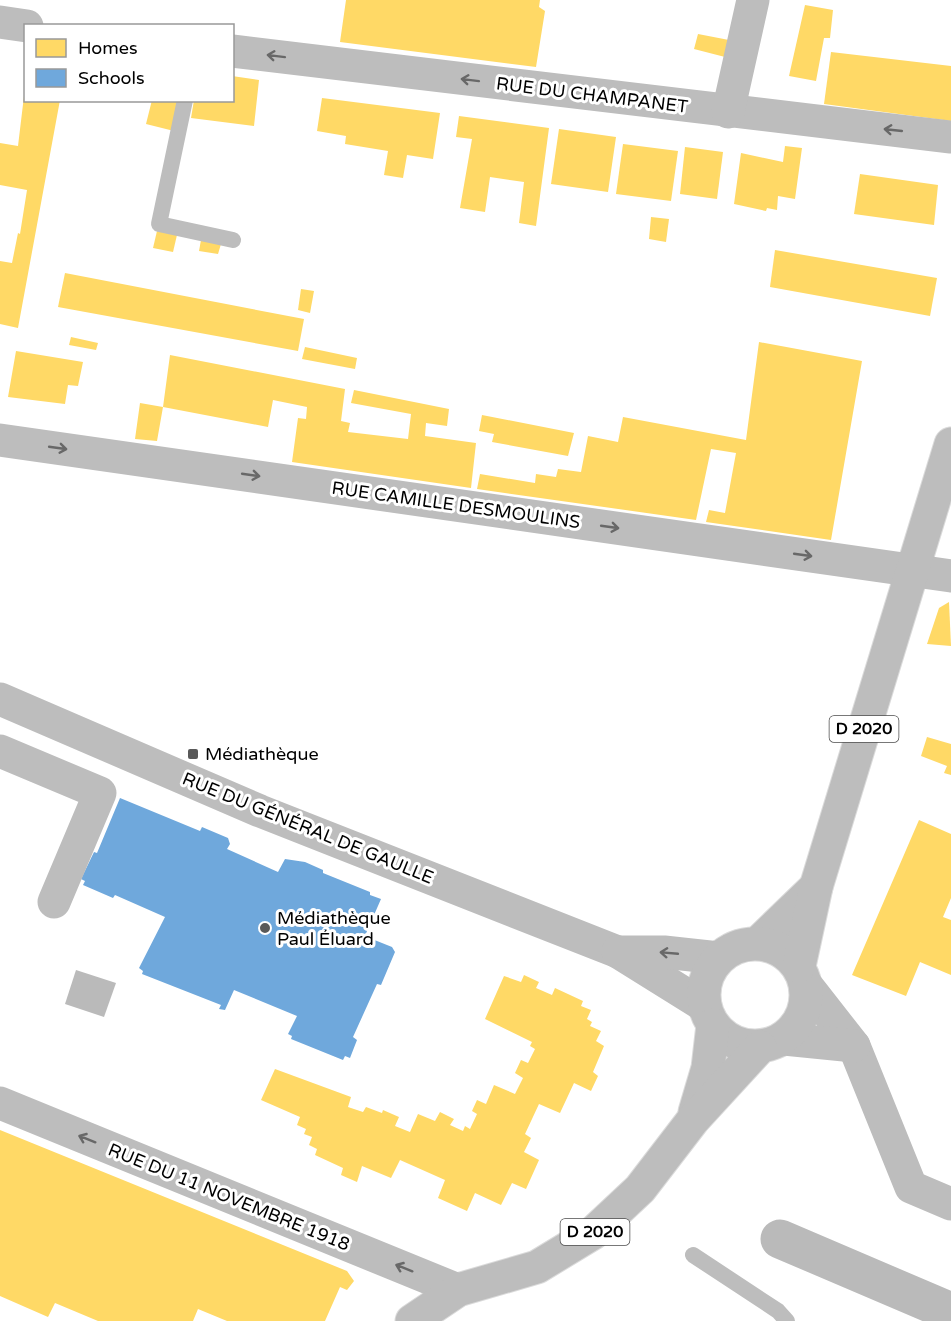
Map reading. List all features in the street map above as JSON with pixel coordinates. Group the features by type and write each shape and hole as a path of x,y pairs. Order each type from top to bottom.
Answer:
{"street":[{"path":"728,112 753,0"},
{"path":"0,22 24,26"},
{"name":"RUE DU CHAMPANET","path":"234,51 951,137"},
{"name":"RUE CAMILLE DESMOULINS","path":"0,440 951,576"},
{"name":"D 2020","path":"803,976 816,887 951,444"},
{"name":"RUE DU GÉNÉRAL DE GAULLE","path":"0,699 260,811 618,952 708,1015"},
{"path":"0,751 100,793 54,902"},
{"name":"D 2020","path":"758,943 816,887"},
{"path":"854,1046 733,1042 708,1015 705,980 719,958 737,946 758,943 781,950 854,1046 911,1187 951,1204"},
{"name":"RUE DU GÉNÉRAL DE GAULLE","path":"618,952 664,952 719,958"},
{"path":"772,1043 803,1015 803,976"},
{"name":"D 2020","path":"693,1120 708,1068 708,1015"},
{"name":"D 2020","path":"412,1321 458,1290 537,1267 593,1233 640,1189 693,1120 772,1043"},
{"name":"RUE DU 11 NOVEMBRE 1918","path":"0,1103 458,1290"}],"lane":[{"path":"185,102 159,224 233,240"},
{"path":"693,1255 778,1311 788,1321"}],"shaded area":[{"path":"76,970 116,983 104,1017 65,1004"}],"building: Homes":[{"path":"346,0 540,0 539,7 545,11 536,67 340,42"},
{"path":"805,5 833,10 830,38 824,38 816,81 789,76"},
{"path":"698,34 729,40 725,57 694,49"},
{"path":"831,52 951,66 951,121 824,104"},
{"path":"234,76 259,80 254,126 191,118 194,102 234,102"},
{"path":"24,96 24,102 60,102 18,328 0,324 0,261 12,263 18,233 20,234 27,190 0,185 0,143 18,146"},
{"path":"322,98 440,113 433,159 407,155 403,178 384,175 388,151 345,144 346,136 317,131"},
{"path":"152,102 181,102 174,131 146,124"},
{"path":"459,116 549,128 536,226 519,223 524,182 490,177 485,212 460,208 472,139 456,137"},
{"path":"559,129 616,137 608,192 551,184"},
{"path":"623,144 678,151 671,201 616,194"},
{"path":"785,146 802,148 795,199 778,196 777,210 767,208 766,211 734,204 741,153 783,162"},
{"path":"685,147 723,152 717,199 680,194"},
{"path":"860,174 938,185 934,225 854,214"},
{"path":"651,217 669,219 666,242 649,239"},
{"path":"157,231 177,235 173,252 153,248"},
{"path":"201,240 221,244 218,254 199,251"},
{"path":"775,250 937,278 930,316 770,287"},
{"path":"65,273 304,319 298,351 58,307"},
{"path":"301,289 314,291 310,313 298,310"},
{"path":"71,337 98,343 96,350 69,345"},
{"path":"759,342 862,361 831,540 706,522 709,510 725,513 736,453 711,449 696,520 477,489 480,474 535,483 536,474 556,477 558,469 581,472 588,436 618,442 623,417 746,440"},
{"path":"305,347 357,358 355,369 302,359"},
{"path":"16,351 83,362 78,386 68,385 65,404 8,397"},
{"path":"170,355 345,389 341,421 350,423 348,432 408,439 411,414 351,403 354,390 449,409 447,426 426,423 425,436 476,443 471,488 292,462 298,418 306,419 307,407 273,400 268,427 163,407"},
{"path":"140,403 163,407 157,441 135,439"},
{"path":"482,415 574,433 568,456 492,442 494,434 479,431"},
{"path":"949,602 951,646 927,644 939,608"},
{"path":"927,737 951,744 951,775 944,773 947,766 921,756"},
{"path":"919,820 951,834 951,898 943,917 951,920 951,975 920,962 906,996 852,975"},
{"path":"524,975 539,982 536,988 552,995 555,988 583,1001 581,1006 591,1010 587,1019 592,1022 590,1026 601,1031 596,1041 604,1046 593,1072 598,1076 591,1091 574,1083 560,1113 539,1104 525,1134 531,1138 524,1152 539,1160 526,1189 512,1183 501,1205 475,1193 467,1211 438,1198 445,1180 400,1160 391,1178 362,1166 357,1182 341,1175 343,1168 315,1155 317,1149 309,1145 312,1137 304,1134 306,1129 297,1125 300,1117 261,1100 275,1069 351,1097 348,1107 363,1112 366,1107 382,1113 383,1110 399,1117 395,1126 410,1132 418,1114 435,1121 440,1112 454,1119 450,1125 463,1131 465,1126 470,1129 477,1114 472,1111 477,1100 486,1104 494,1085 515,1094 523,1078 515,1073 521,1060 528,1063 535,1049 530,1046 532,1042 485,1019 504,976 521,982"},
{"path":"0,1130 347,1271 354,1281 347,1290 340,1287 325,1321 227,1321 198,1309 193,1321 98,1321 55,1303 48,1317 0,1296"}],"building: Schools":[{"name":"Médiathèque Paul Éluard","path":"120,798 200,831 202,827 228,838 230,844 227,849 278,872 285,859 305,862 323,870 323,873 370,892 370,895 381,899 364,938 392,947 395,952 381,985 377,984 353,1037 357,1040 350,1058 345,1056 343,1060 291,1039 292,1036 288,1034 297,1016 234,990 225,1010 219,1009 221,1005 142,974 143,971 139,968 165,917 115,895 113,898 83,885 85,881 81,879 94,852 97,853"}],"waterway":[{"path":"780,1239 951,1312"}],"place":[{"name":"Médiathèque","path":"193,754"},
{"name":"Médiathèque Paul Éluard","path":"265,928"}]}
